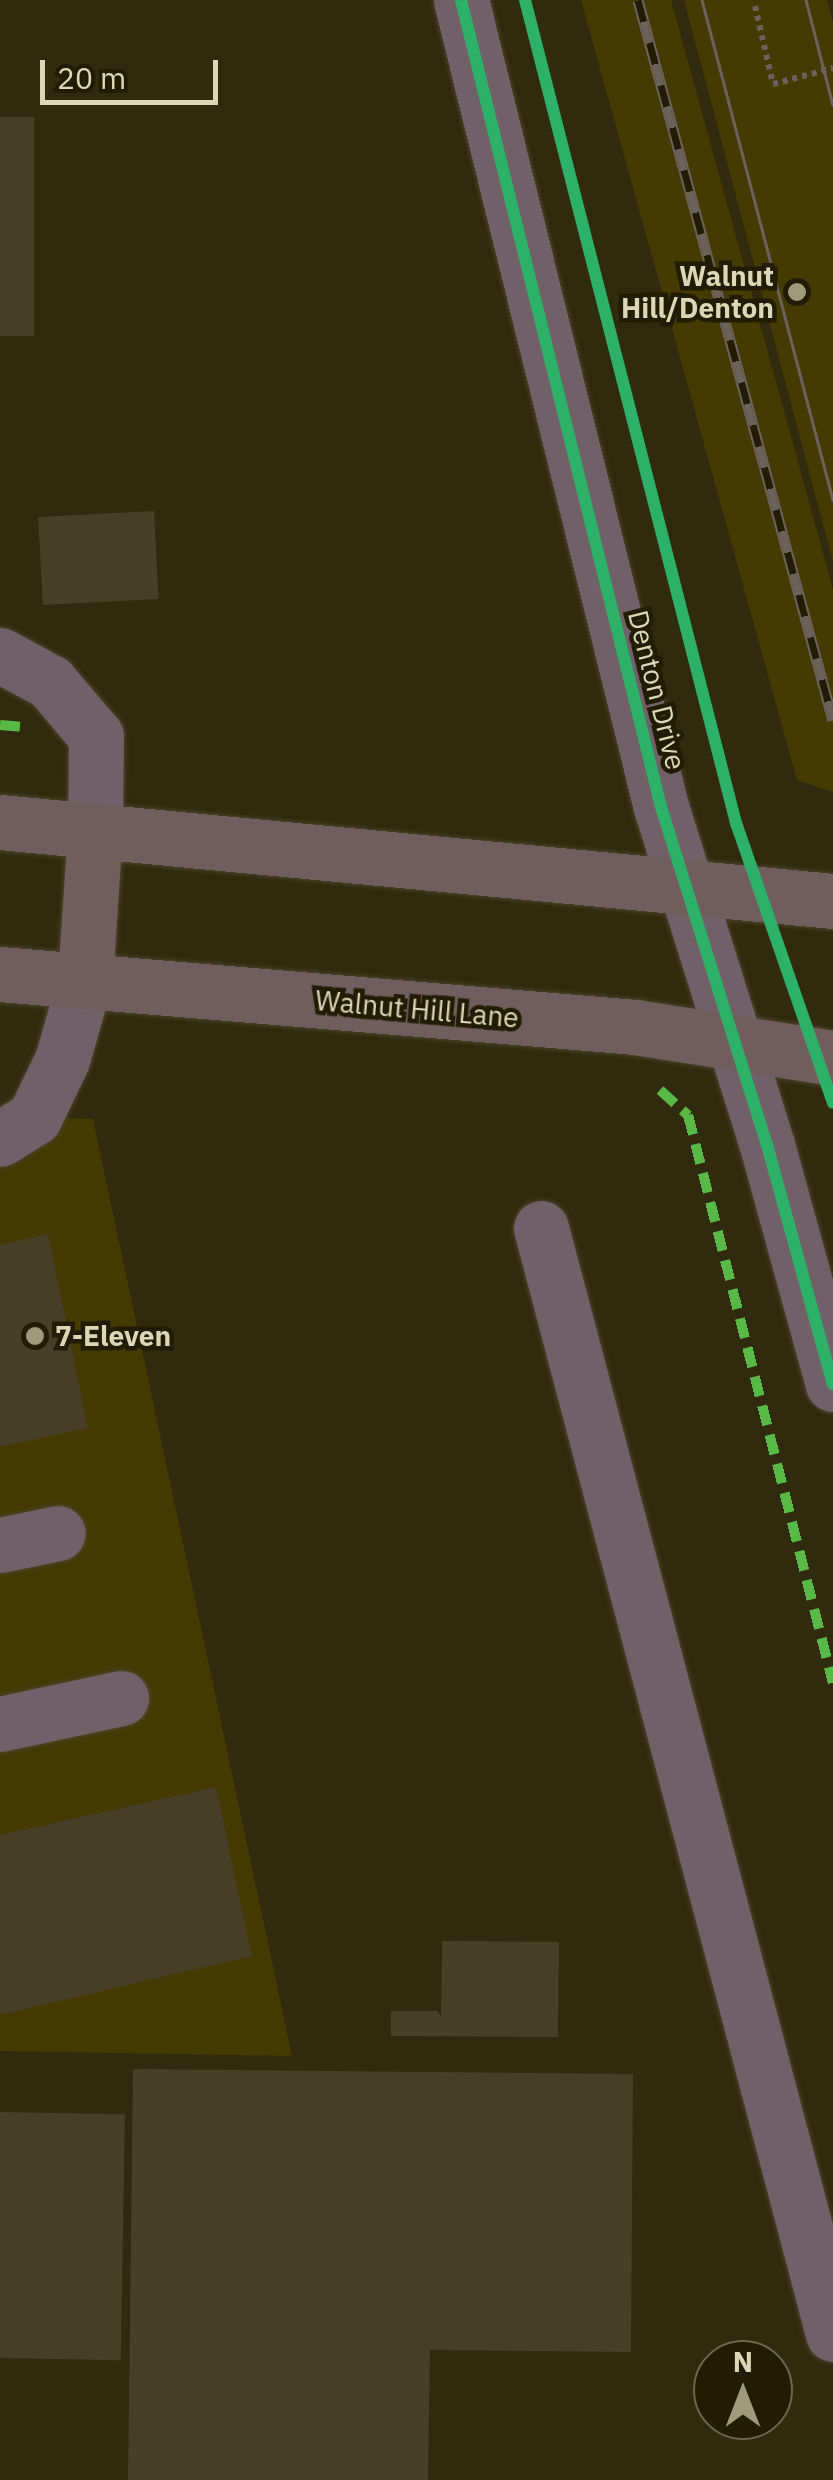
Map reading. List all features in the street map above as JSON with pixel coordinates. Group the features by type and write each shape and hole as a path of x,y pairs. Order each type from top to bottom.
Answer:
{"main road":[{"path":"0,822 833,901"},
{"path":"85,980 95,830"},
{"name":"Walnut Hill Lane","path":"0,974 635,1027 833,1058"}],"street":[{"name":"Denton Drive","path":"461,0 660,807 737,1045 833,1384"},
{"path":"0,655 50,682 96,736 95,830"},
{"path":"0,1139 34,1118 62,1060 85,980"},
{"path":"542,1228 833,2334"},
{"path":"0,1546 58,1534"},
{"path":"0,1724 121,1698"}],"path":[{"path":"755,6 773,84 833,68"}],"shaded area":[{"path":"581,0 671,0 833,589 833,792 797,780"},
{"name":"Walnut Hill/Denton","path":"684,0 827,0 833,22 833,562"},
{"path":"0,1117 93,1119 292,2056 0,2051"}],"building":[{"path":"0,117 34,117 34,336 0,336"},
{"path":"154,511 159,599 43,605 38,517"},
{"name":"7-Eleven","path":"48,1234 88,1428 0,1447 0,1245"},
{"path":"216,1787 252,1956 0,2015 0,1835"},
{"path":"442,1941 559,1942 558,2037 391,2036 391,2011 437,2011 441,2017"},
{"path":"133,2069 633,2074 631,2352 430,2350 428,2480 128,2480"},
{"path":"0,2112 125,2114 121,2360 0,2358"}],"tram line":[{"path":"702,0 833,500"},
{"path":"806,0 833,105"}],"railway":[{"path":"638,0 833,720"}],"marked path":[{"path":"0,725 24,727"},
{"path":"660,1090 688,1115 833,1683"}],"cycle path":[{"path":"461,0 661,807 767,1145 833,1384"},
{"path":"525,0 736,823 833,1103"}],"place":[{"name":"Walnut Hill/Denton","path":"797,292"},
{"name":"7-Eleven","path":"35,1336"}]}
